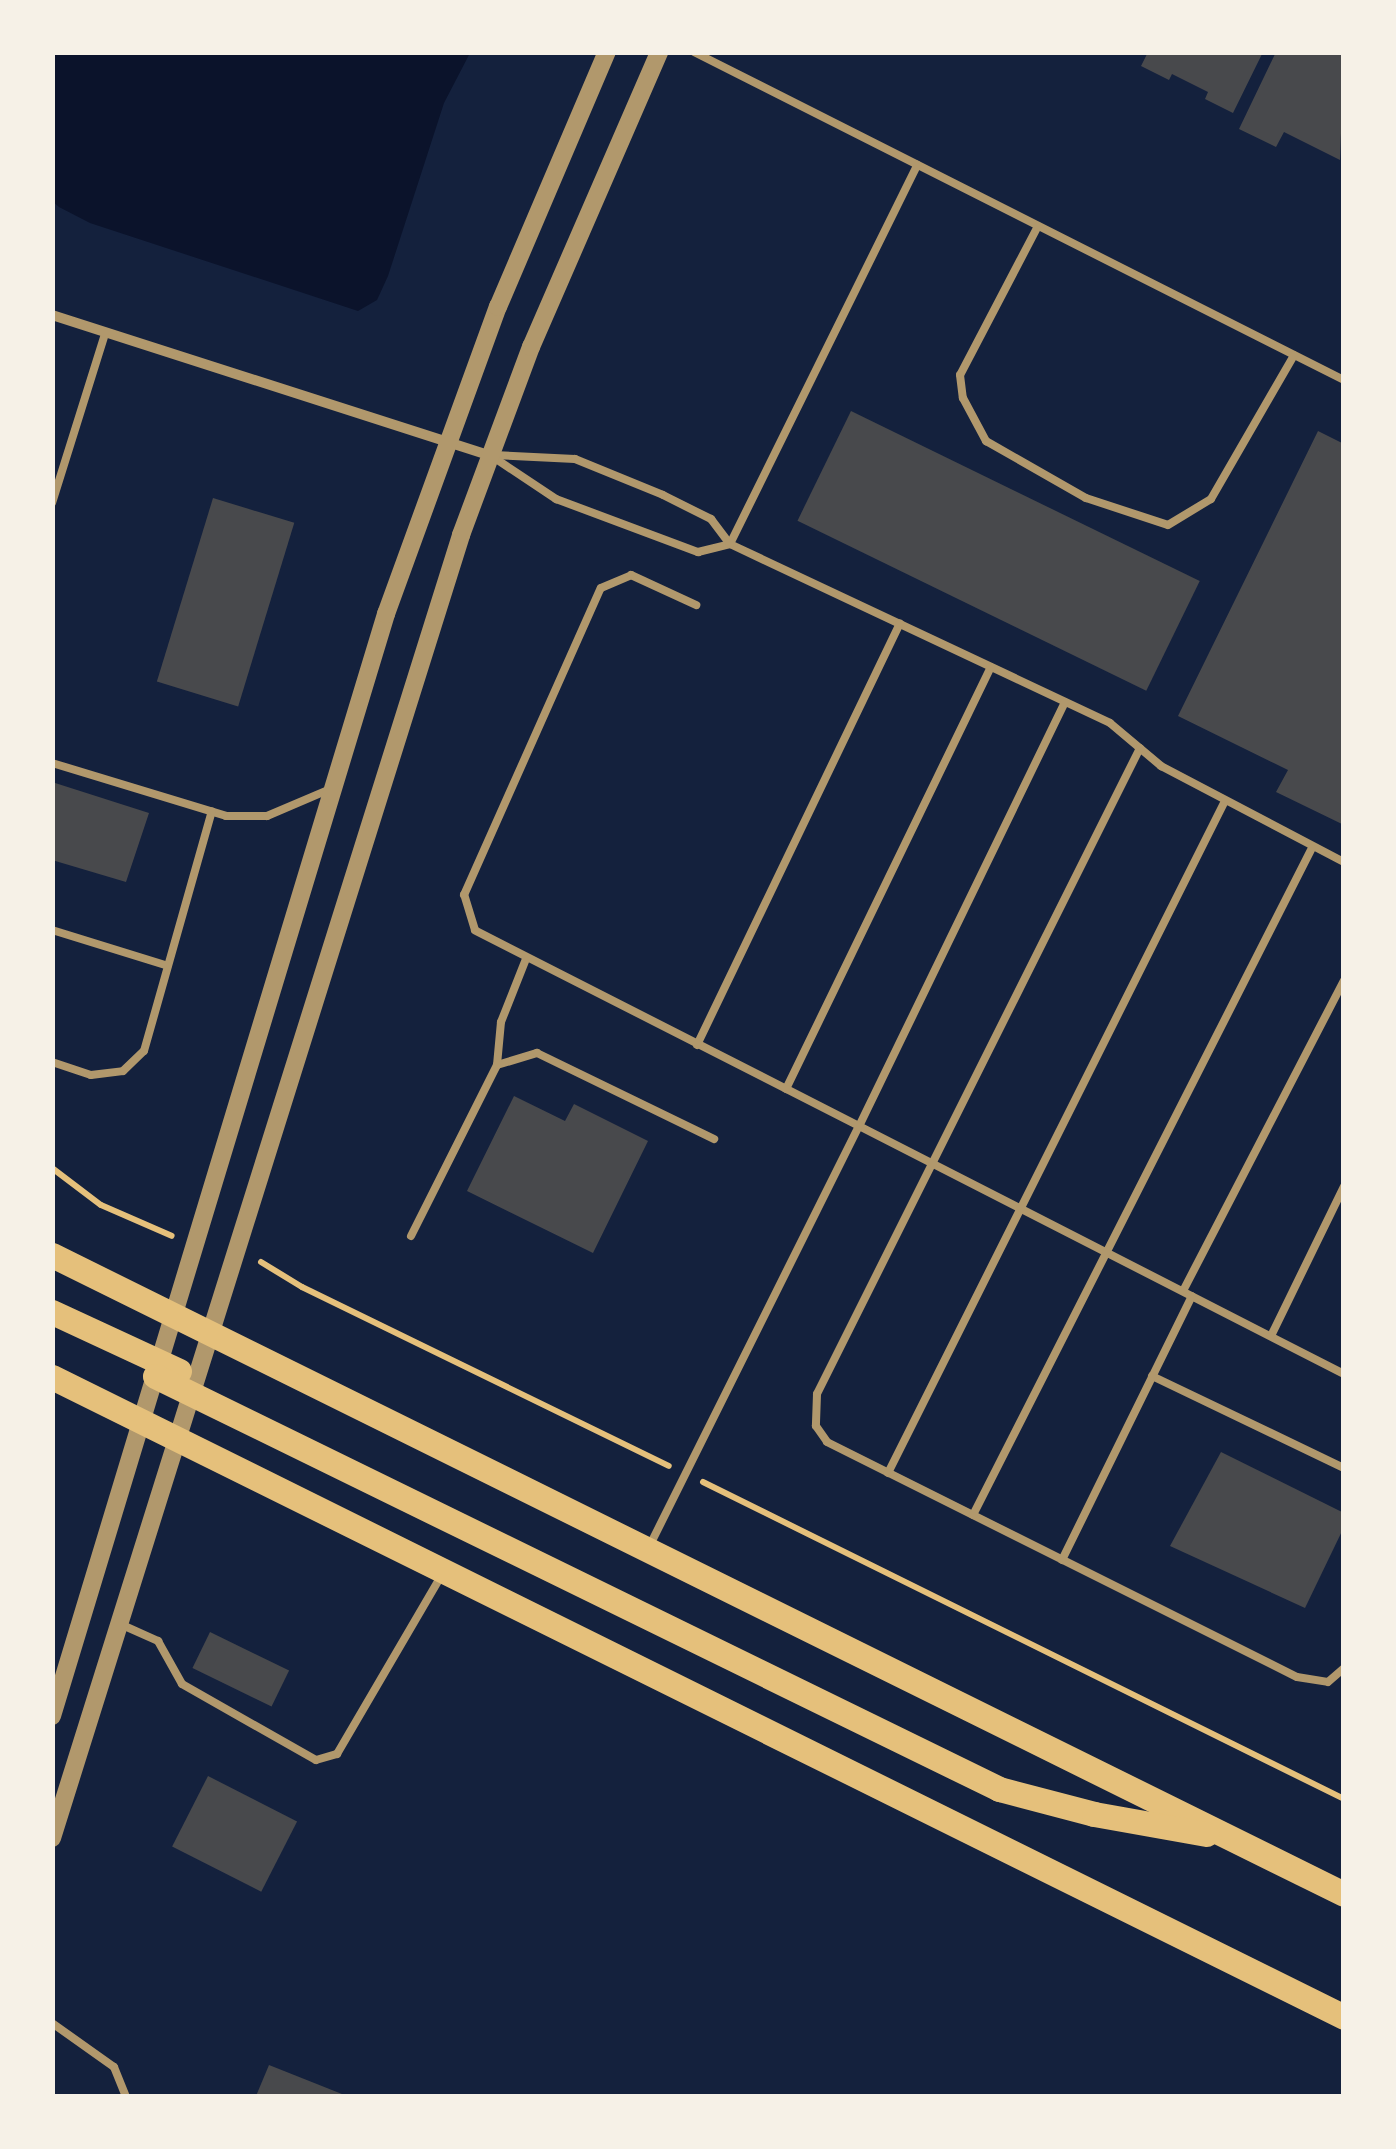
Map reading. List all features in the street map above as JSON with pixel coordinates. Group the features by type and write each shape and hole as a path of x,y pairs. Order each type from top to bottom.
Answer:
{"main road":[{"path":"52,1255 1344,1894"},
{"path":"52,1312 157,1369 999,1789 1094,1814 1231,1838"},
{"path":"52,1378 1344,2017"}],"street":[{"path":"52,1716 332,788 447,440 551,175 607,52"},
{"path":"52,1838 489,454 577,235 659,52"},
{"path":"52,315 489,454"}],"lane":[{"path":"694,52 1344,380"},
{"path":"489,454 556,499 698,552 730,544 917,165"},
{"path":"1038,226 960,374 963,398 986,441 1086,498 1168,524 1211,500 1294,355"},
{"path":"52,502 105,334"},
{"path":"489,454 576,459 711,519 730,544 1110,723 1161,766 1344,862"},
{"path":"696,604 631,574 600,588 464,896 475,930 1344,1374"},
{"path":"697,1045 900,622"},
{"path":"786,1089 991,667"},
{"path":"648,1550 1065,702"},
{"path":"1140,748 817,1394 816,1426 826,1442 1312,1682 1328,1682 1344,1668"},
{"path":"52,763 212,811 266,816 332,788"},
{"path":"888,1473 1225,801"},
{"path":"52,1062 91,1075 122,1072 144,1051 212,811"},
{"path":"973,1515 1312,848"},
{"path":"52,930 168,966"},
{"path":"411,1236 497,1065 501,1022 526,958"},
{"path":"1062,1560 1344,980"},
{"path":"497,1065 537,1053 714,1139"},
{"path":"1270,1336 1344,1186"},
{"path":"1152,1376 1344,1468"},
{"path":"120,1624 158,1641 182,1684 316,1760 337,1754 444,1571"},
{"path":"52,2024 114,2067 126,2096"}],"path":[{"path":"52,1168 101,1205 152,1230"},
{"path":"269,1264 302,1287 639,1451"},
{"path":"744,1503 1344,1799"}],"water":[{"path":"52,53 470,53 444,103 388,276 377,300 358,311 90,223 59,207 52,201"}],"building":[{"path":"1148,52 1263,52 1233,113 1205,99 1208,92 1172,74 1169,80 1141,66"},
{"path":"1276,52 1344,52 1340,160 1284,132 1276,147 1239,129"},
{"path":"851,411 1200,581 1146,691 798,521"},
{"path":"1318,431 1344,444 1344,825 1276,792 1288,770 1178,716"},
{"path":"213,498 294,523 238,706 157,682"},
{"path":"52,782 149,813 126,882 52,860"},
{"path":"514,1096 565,1121 574,1104 648,1141 593,1253 467,1191"},
{"path":"1221,1452 1344,1513 1344,1527 1305,1608 1170,1546"},
{"path":"210,1632 289,1671 272,1707 192,1668"},
{"path":"208,1776 297,1821 261,1892 172,1846"},
{"path":"269,2065 347,2096 256,2096"}]}
